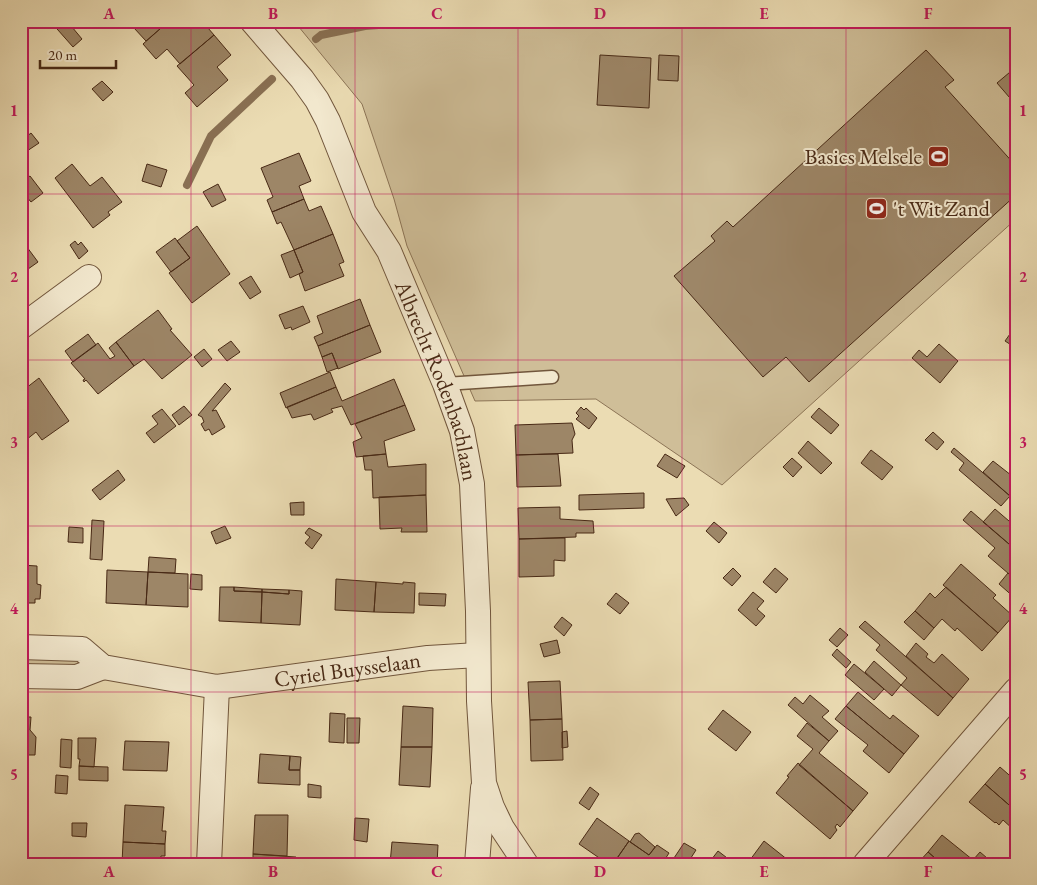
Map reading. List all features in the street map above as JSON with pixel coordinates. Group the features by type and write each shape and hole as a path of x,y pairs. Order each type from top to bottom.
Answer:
{"street":[{"name":"Albrecht Rodenbachlaan","path":"252,21 302,79 317,100 328,121 364,212 389,251 445,384 462,431 472,484 479,701 484,783 476,864"},
{"path":"21,327 89,278"},
{"path":"21,647 82,649 103,667 77,677 21,676"},
{"name":"Cyriel Buysselaan","path":"103,667 217,688 428,658 478,655"},
{"path":"209,864 217,688"},
{"path":"865,864 1016,690"},
{"name":"Albrecht Rodenbachlaan","path":"484,783 502,828 526,864"}],"lane":[{"path":"445,384 552,378"}],"shaded area":[{"path":"294,21 1016,21 1016,219 722,485 596,399 475,401 407,246 394,199 362,104"},
{"path":"21,655 78,660 78,666 21,668"}],"building":[{"path":"50,21 67,21 82,39 73,47"},
{"path":"128,21 142,21 134,28"},
{"path":"142,21 169,21 146,41 134,28"},
{"path":"169,21 177,21 182,27 189,21 202,21 214,35 180,64 167,49 156,59 143,44"},
{"path":"214,35 231,55 217,67 228,80 197,107 185,93 194,85 177,66"},
{"name":"'t Wit Zand","path":"926,50 954,80 945,87 1016,166 1016,195 809,382 786,357 763,377 674,276 715,241 711,236 727,221 733,227"},
{"path":"600,55 651,58 649,108 597,105"},
{"path":"659,55 679,56 678,81 658,80"},
{"path":"1016,67 1016,105 997,83"},
{"path":"102,81 113,92 103,101 92,89"},
{"path":"31,133 39,143 27,151 21,144 21,141"},
{"path":"299,153 311,181 299,186 304,199 272,212 267,200 273,197 261,168"},
{"path":"72,164 90,186 102,177 122,202 108,212 110,215 93,228 55,178"},
{"path":"147,164 167,170 161,187 142,181"},
{"path":"30,176 43,193 31,202 21,190 21,182"},
{"path":"218,184 226,200 212,207 203,192"},
{"path":"304,199 309,211 321,206 333,234 294,250 281,222 277,224 272,212"},
{"path":"197,226 230,274 192,303 169,273 190,258 177,241"},
{"path":"333,234 344,262 339,264 344,276 305,291 299,274 303,272 294,250"},
{"path":"175,238 190,258 171,272 156,252"},
{"path":"21,239 38,262 21,274"},
{"path":"75,241 78,245 81,242 88,251 79,259 70,245"},
{"path":"294,250 303,272 290,278 281,255"},
{"path":"251,276 261,292 250,299 239,283"},
{"path":"360,299 370,325 318,346 314,337 323,333 317,316"},
{"path":"303,306 310,322 292,330 291,327 285,329 279,315"},
{"path":"158,310 172,329 170,330 192,355 162,379 144,359 134,366 116,342"},
{"path":"370,325 381,352 338,369 332,353 322,357 318,346"},
{"path":"88,334 96,345 73,362 65,351"},
{"path":"1010,334 1016,337 1016,348 1005,341"},
{"path":"231,341 240,352 227,361 218,350"},
{"path":"116,342 134,366 98,394 86,380 84,382 83,380 85,379 71,363 98,343 110,359 115,356 109,348"},
{"path":"939,344 958,361 940,383 912,358 919,350 927,357"},
{"path":"204,349 212,359 202,367 194,357"},
{"path":"332,353 338,368 327,372 322,357"},
{"path":"330,372 336,387 286,408 280,393"},
{"path":"39,378 69,421 42,440 36,432 26,440 21,435 21,392"},
{"path":"394,379 405,405 351,425 342,406 331,409 333,412 314,420 311,414 292,418 287,407 336,387 342,401"},
{"path":"225,383 231,389 212,411 216,410 225,427 212,435 209,429 205,431 201,424 204,422 202,417 198,415"},
{"path":"405,405 415,430 384,441 386,454 356,457 353,442 362,438 355,424"},
{"path":"184,406 192,415 179,425 172,415"},
{"path":"581,407 584,410 586,408 597,418 589,429 576,419 579,416 576,413"},
{"path":"819,408 839,425 831,434 811,417"},
{"path":"162,409 176,426 154,443 146,433 158,424 152,416"},
{"path":"572,423 575,434 572,440 573,453 516,455 515,425"},
{"path":"933,432 944,442 937,450 925,440"},
{"path":"808,441 832,463 821,474 798,453"},
{"path":"954,448 1010,496 1001,506 959,470 964,463 951,452"},
{"path":"871,450 893,467 882,480 861,463"},
{"path":"386,454 388,467 426,464 426,495 373,498 372,470 365,470 363,456"},
{"path":"558,454 561,486 517,487 516,455"},
{"path":"665,454 685,466 677,478 657,466"},
{"path":"792,458 802,467 793,477 783,467"},
{"path":"993,461 1016,479 1016,489 1010,496 983,472"},
{"path":"118,470 125,480 100,500 92,490"},
{"path":"644,493 644,508 579,510 579,495"},
{"path":"426,495 427,532 401,532 402,528 380,529 379,497"},
{"path":"684,498 689,505 676,516 666,499"},
{"path":"304,502 304,515 291,515 290,503"},
{"path":"560,507 560,519 593,521 594,533 576,533 576,537 519,539 518,508"},
{"path":"995,509 1016,527 1016,550 983,522"},
{"path":"971,511 1016,550 1016,580 988,556 995,548 963,520"},
{"path":"92,520 104,521 102,560 90,559"},
{"path":"714,522 727,533 719,543 706,531"},
{"path":"225,526 231,538 216,544 211,532"},
{"path":"69,527 83,528 83,543 68,542"},
{"path":"309,528 322,535 312,549 305,543 310,537 305,533"},
{"path":"565,538 565,561 554,560 554,576 519,577 519,539"},
{"path":"149,557 176,559 175,573 148,572"},
{"path":"961,564 996,595 993,598 1013,616 998,633 943,585"},
{"path":"21,565 37,566 37,584 41,585 40,599 35,599 35,603 21,603"},
{"path":"733,568 741,576 732,586 723,578"},
{"path":"775,568 788,579 776,593 763,582"},
{"path":"107,570 148,572 146,605 106,603"},
{"path":"148,572 188,574 188,607 146,605"},
{"path":"1008,573 1016,580 1016,599 999,584"},
{"path":"191,574 202,575 202,590 190,589"},
{"path":"336,579 376,582 374,612 335,610"},
{"path":"376,582 415,583 414,613 374,612"},
{"path":"220,587 234,587 234,591 262,592 261,623 219,621"},
{"path":"234,587 262,589 262,592 234,591"},
{"path":"946,587 998,633 982,651 957,628 955,631 942,619 934,628 915,611 930,593 935,598"},
{"path":"262,589 289,590 289,594 262,592"},
{"path":"289,590 302,591 300,625 261,623 262,592 289,594"},
{"path":"753,592 764,601 757,609 765,616 756,626 738,610"},
{"path":"419,593 446,594 445,606 419,605"},
{"path":"616,593 629,603 620,614 607,604"},
{"path":"915,611 934,628 924,640 904,622"},
{"path":"562,617 572,625 564,636 554,627"},
{"path":"865,621 953,698 938,716 901,685 907,678 876,650 880,645 859,627"},
{"path":"840,628 848,635 837,647 829,640"},
{"path":"557,640 560,653 544,657 540,644"},
{"path":"916,643 928,654 926,657 934,663 942,654 969,679 953,698 906,656"},
{"path":"837,649 851,662 846,668 832,655"},
{"path":"874,661 901,685 892,696 865,672"},
{"path":"854,664 884,689 874,700 845,675"},
{"path":"560,681 562,719 530,720 528,682"},
{"path":"858,692 890,719 893,715 919,736 904,754 846,706"},
{"path":"810,695 829,711 822,717 838,731 829,741 788,705 795,697 803,704"},
{"path":"403,706 433,708 432,747 401,747"},
{"path":"846,706 904,754 889,773 863,751 868,745 835,719"},
{"path":"723,710 751,732 736,751 708,729"},
{"path":"330,713 345,714 344,743 329,742"},
{"path":"21,717 31,717 30,730 36,737 35,755 21,755"},
{"path":"347,718 360,718 359,743 347,743"},
{"path":"562,719 563,760 531,761 530,720"},
{"path":"807,723 829,741 819,753 868,793 853,811 799,765 813,749 797,736"},
{"path":"567,731 568,747 562,748 562,732"},
{"path":"78,738 96,738 94,767 79,766"},
{"path":"61,739 72,740 71,768 60,767"},
{"path":"125,741 169,742 167,771 123,770"},
{"path":"401,747 432,747 430,787 399,785"},
{"path":"260,754 290,756 289,770 300,770 300,785 258,783"},
{"path":"290,756 301,757 300,770 289,770"},
{"path":"798,763 853,811 840,827 837,824 835,827 837,830 830,839 776,793"},
{"path":"79,766 108,767 108,781 79,780"},
{"path":"1000,767 1016,781 1016,811 985,784"},
{"path":"56,775 68,776 67,794 55,793"},
{"path":"308,784 321,786 321,798 308,797"},
{"path":"985,784 1016,811 1016,835 1012,832 1014,830 1003,820 999,825 995,823 969,802"},
{"path":"590,787 599,794 589,810 579,803"},
{"path":"125,805 164,807 162,831 166,831 165,844 123,842"},
{"path":"255,815 288,815 287,856 253,854"},
{"path":"355,818 369,819 367,842 354,840"},
{"path":"597,818 629,841 613,864 608,864 579,844"},
{"path":"72,823 87,823 86,837 72,836"},
{"path":"639,833 655,847 649,855 630,842 635,834"},
{"path":"942,835 973,860 980,852 994,864 942,864 928,852"},
{"path":"629,841 649,855 657,845 669,853 662,864 613,864"},
{"path":"764,841 793,864 747,864"},
{"path":"123,842 165,844 165,856 161,856 160,864 122,864"},
{"path":"392,842 438,845 437,864 390,864"},
{"path":"684,843 696,850 687,864 670,864"},
{"path":"718,851 735,864 708,864"},
{"path":"928,852 942,864 917,864"},
{"path":"253,854 296,857 295,864 253,864"}],"waterway":[{"path":"316,39 321,35 365,26 433,21"},
{"path":"704,21 708,22"},
{"path":"187,185 211,136 272,79"}],"place":[{"name":"Basics Melsele","path":"938,156"},
{"name":"'t Wit Zand","path":"877,208"}]}
